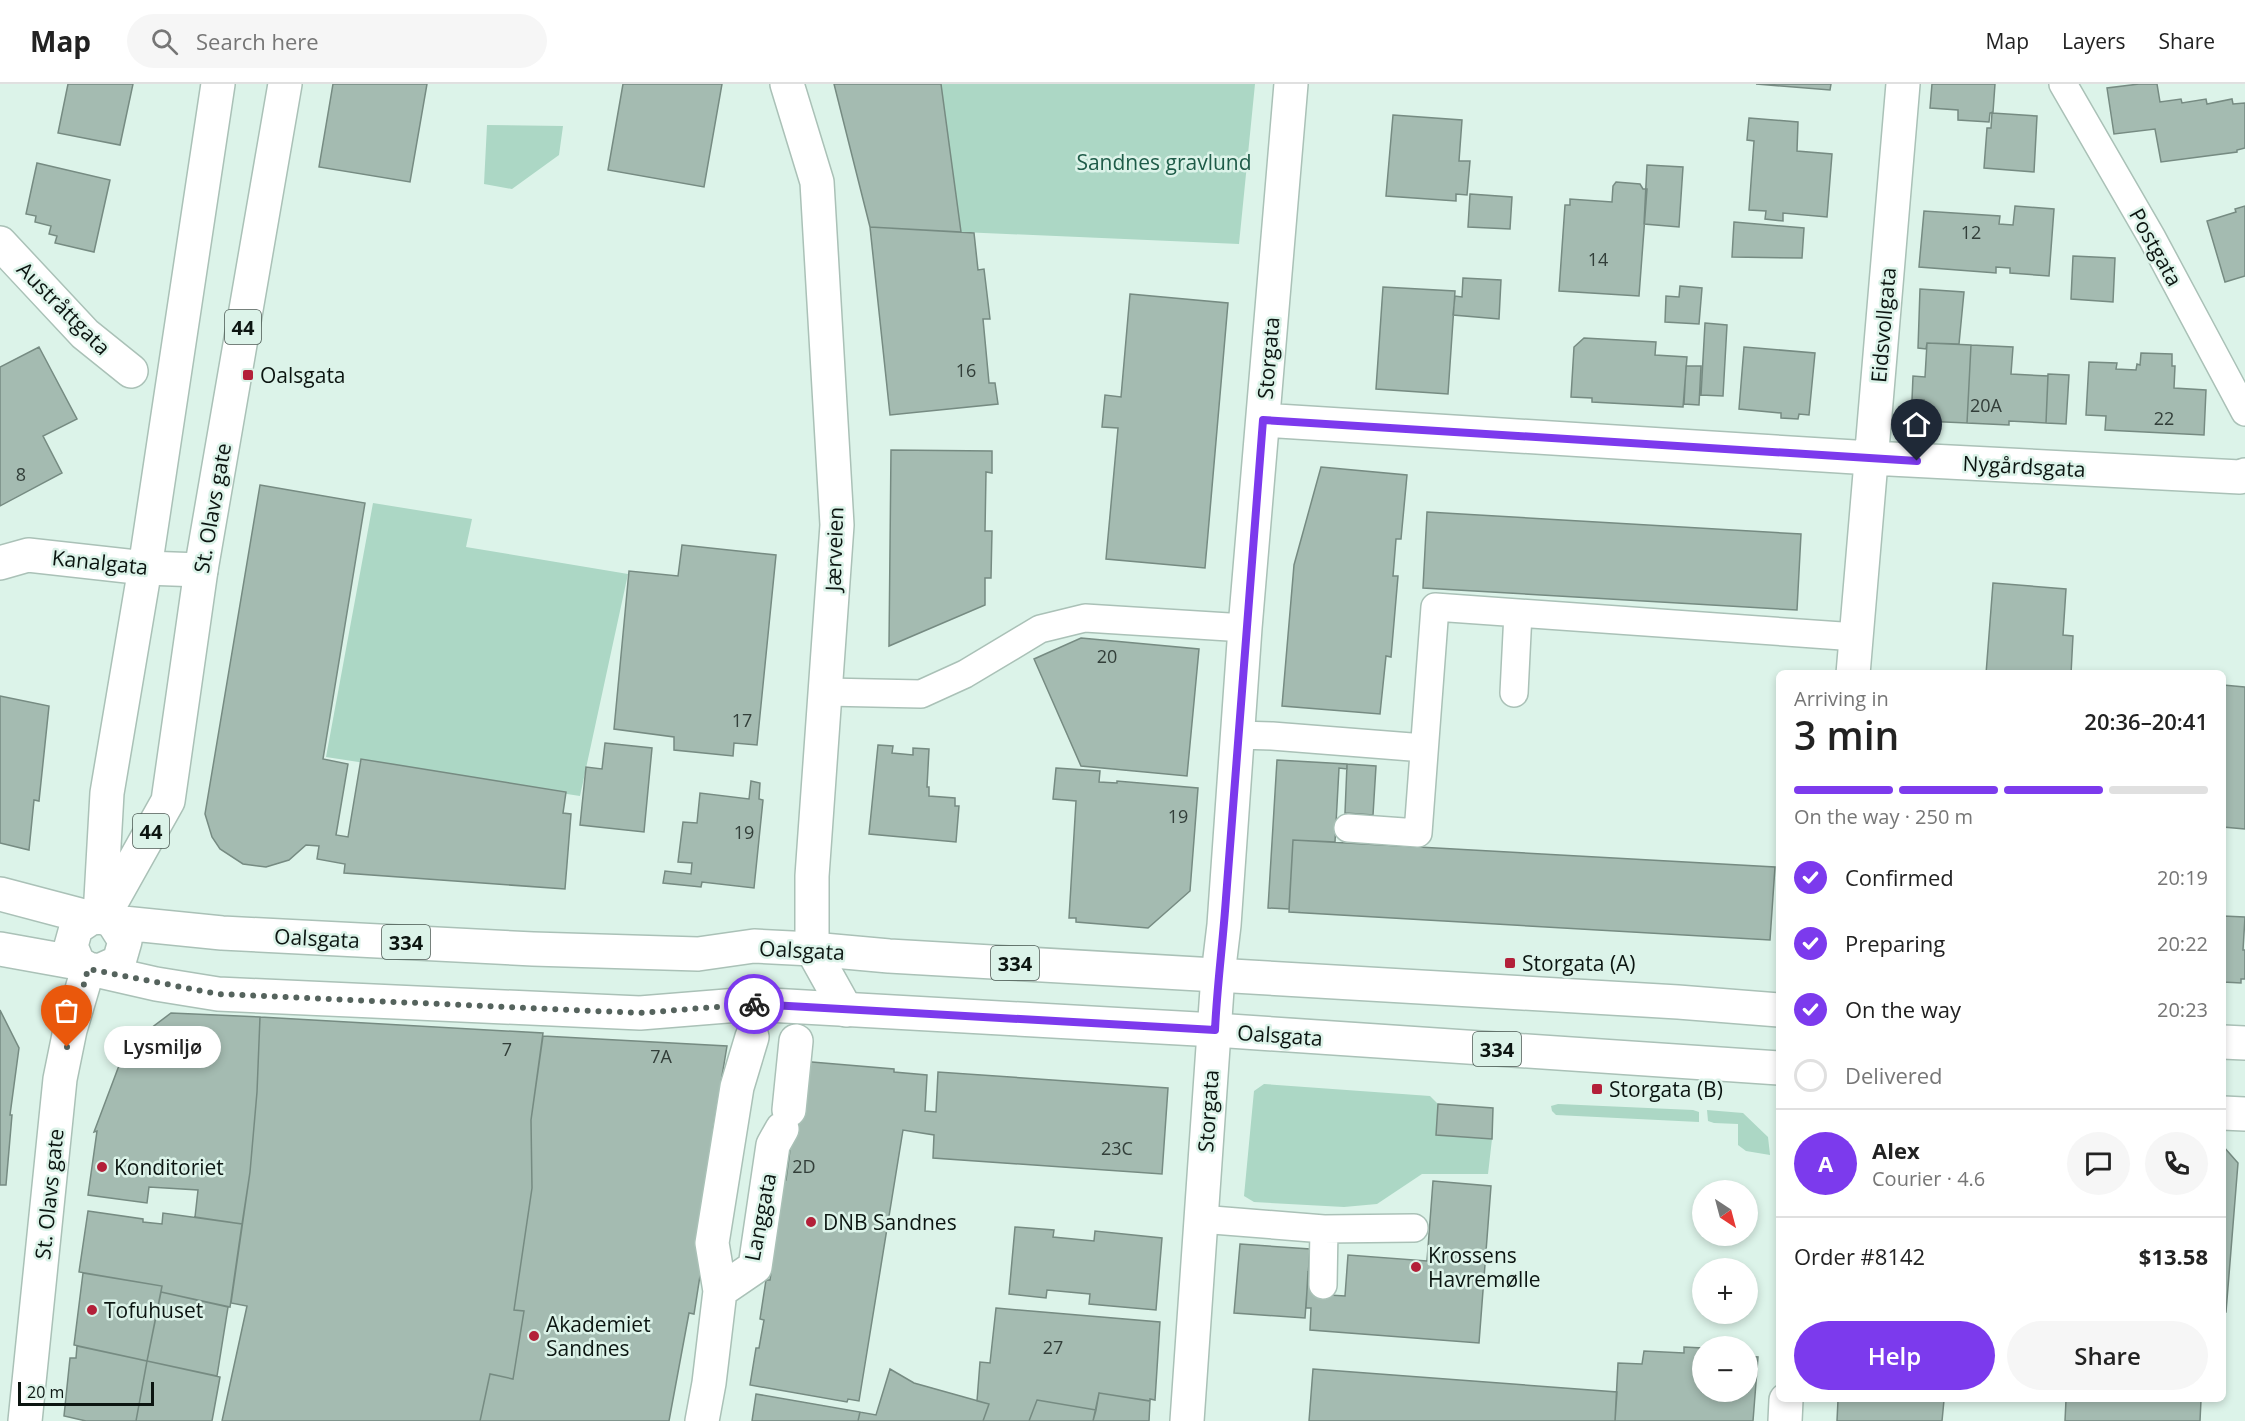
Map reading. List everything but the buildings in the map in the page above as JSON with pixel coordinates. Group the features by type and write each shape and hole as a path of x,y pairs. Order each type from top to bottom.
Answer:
{"street":[{"name":"44","path":"88,968 119,962 125,941 102,919 107,793 145,568 218,84"},
{"name":"St. Olavs gate","path":"25,1421 60,1079 70,1030 88,968 71,946 76,928 102,919 168,801 201,570 285,84"},
{"name":"Jærveien","path":"786,84 817,182 837,525 812,876 812,949 846,1010"},
{"name":"Storgata","path":"1187,1421 1218,975 1224,925 1245,628 1291,84"},
{"name":"Eidsvollgata","path":"1852,670 1903,84"},
{"name":"Austråttgata","path":"0,243 85,334 131,371"},
{"name":"Nygårdsgata","path":"1263,420 1871,459 2240,477 2245,475"},
{"name":"Kanalgata","path":"0,563 28,555 145,568 201,570"},
{"name":"Oalsgata","path":"0,894 102,919 222,933 533,949 698,954 754,946 1776,1010"},
{"name":"Oalsgata","path":"0,949 156,984 218,994 640,1013 751,1004 1215,1030 1776,1068"},
{"name":"Langgata","path":"702,1421 720,1291 712,1243 737,1087 752,1037"},
{"name":"Langgata","path":"720,1291 755,1267 773,1145 796,1041"},
{"path":"2226,1042 2245,1043"},
{"path":"2226,1113 2245,1114"},
{"path":"732,1125 778,1126"},
{"path":"1785,1421 1786,1402"}],"lane":[{"name":"Postgata","path":"2062,84 2152,238 2245,412"},
{"path":"1348,828 1418,833 1435,607 1856,637"},
{"path":"1514,693 1518,613"},
{"path":"826,692 921,694 965,674 1040,629 1085,618 1245,628"},
{"path":"1238,735 1424,748"},
{"path":"1200,1219 1324,1229 1414,1228"},
{"path":"1323,1286 1324,1229"}],"green space":[{"name":"Sandnes gravlund","path":"941,84 1255,84 1239,244 961,232"},
{"path":"487,125 563,126 559,155 512,189 484,184"},
{"path":"373,503 472,519 466,547 628,574 580,796 326,757"},
{"path":"1264,1084 1430,1096 1438,1104 1436,1135 1492,1139 1488,1174 1422,1174 1377,1204 1344,1207 1254,1202 1244,1196 1254,1091"},
{"path":"1558,1104 1693,1110 1699,1112 1699,1122 1556,1115 1551,1106"},
{"path":"1707,1110 1743,1113 1768,1137 1770,1155 1746,1151 1738,1145 1738,1124 1708,1121"}],"way so far":[{"path":"67,1047 88,969 156,984 218,994 640,1013 754,1004"}],"place":[{"name":"Oalsgata","path":"248,375"},
{"name":"Storgata (A)","path":"1510,963"},
{"name":"Lysmiljø","path":"67,1047"},
{"name":"Storgata (B)","path":"1597,1089"},
{"name":"Konditoriet","path":"102,1167"},
{"name":"DNB Sandnes","path":"811,1222"},
{"name":"Krossens Havremølle","path":"1416,1267"},
{"name":"Tofuhuset","path":"92,1310"},
{"name":"Akademiet Sandnes","path":"534,1336"}],"route":[{"path":"754,1004 1215,1030 1263,420 1917,461"}]}
